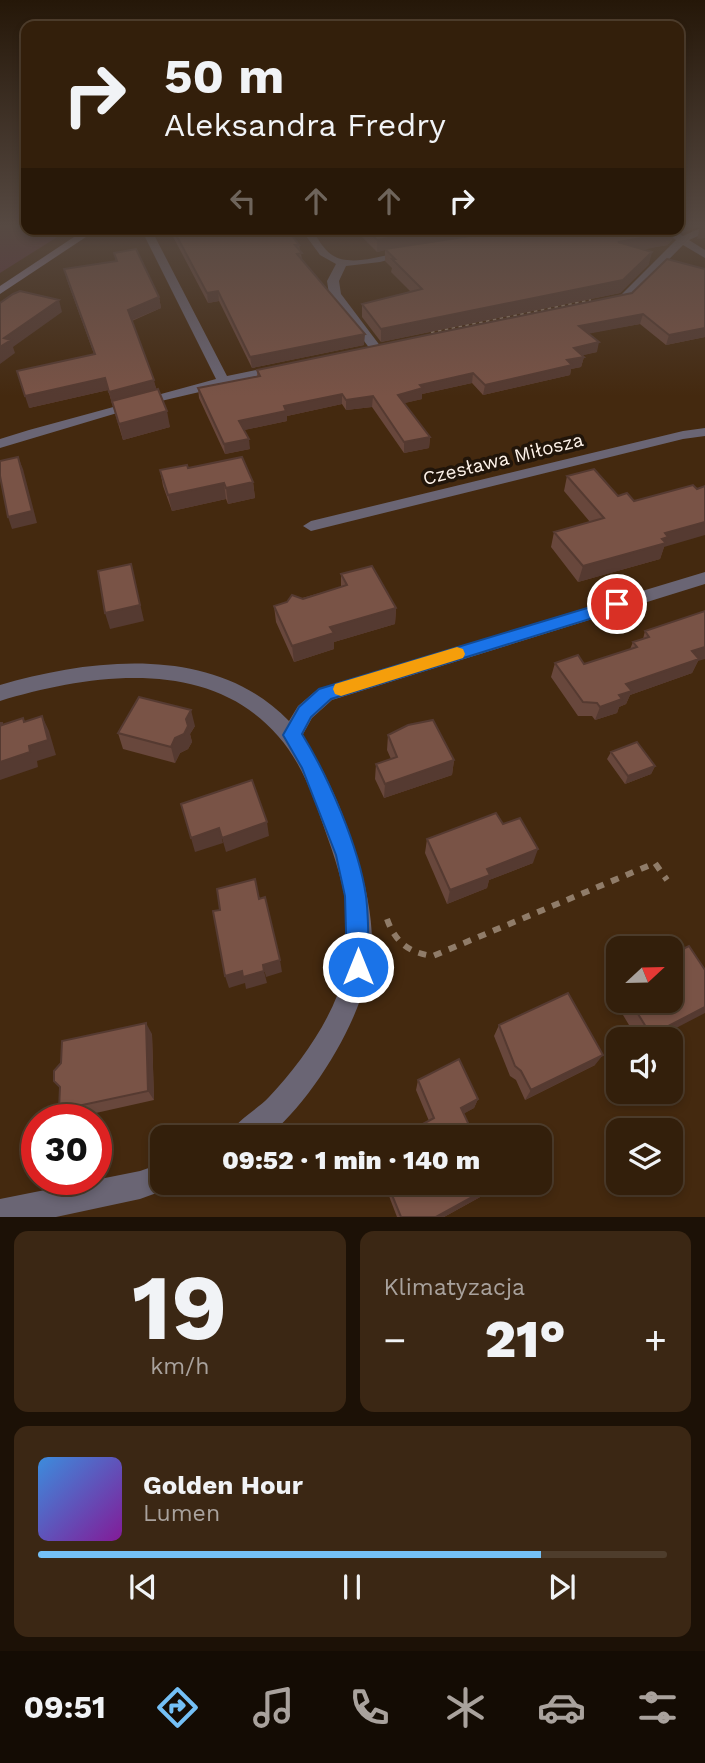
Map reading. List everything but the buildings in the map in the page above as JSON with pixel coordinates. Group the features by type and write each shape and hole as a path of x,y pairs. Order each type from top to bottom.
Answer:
{"street":[{"path":"173,282 223,381"},
{"path":"333,282 335,294 377,350"},
{"path":"597,301 625,298 641,282"},
{"path":"0,444 53,426 223,381 289,368"},
{"name":"Czesława Miłosza","path":"310,526 683,435 705,432"},
{"path":"292,735 305,712 325,694 705,578"},
{"path":"0,693 40,680 84,671 120,668 172,674 216,685 246,699 276,719 292,735 310,765 346,855 355,896 358,967 336,1027 311,1067 261,1125"},
{"path":"0,1213 150,1182"}],"path":[{"path":"420,334 597,301"},
{"path":"384,911 390,928 403,946 416,955 433,956 655,863 667,880"}],"slow traffic":[{"path":"341,689 457,654"}],"route":[{"path":"358,967 359,939 355,896 346,855 310,765 292,735 305,712 325,694 617,604"}]}
